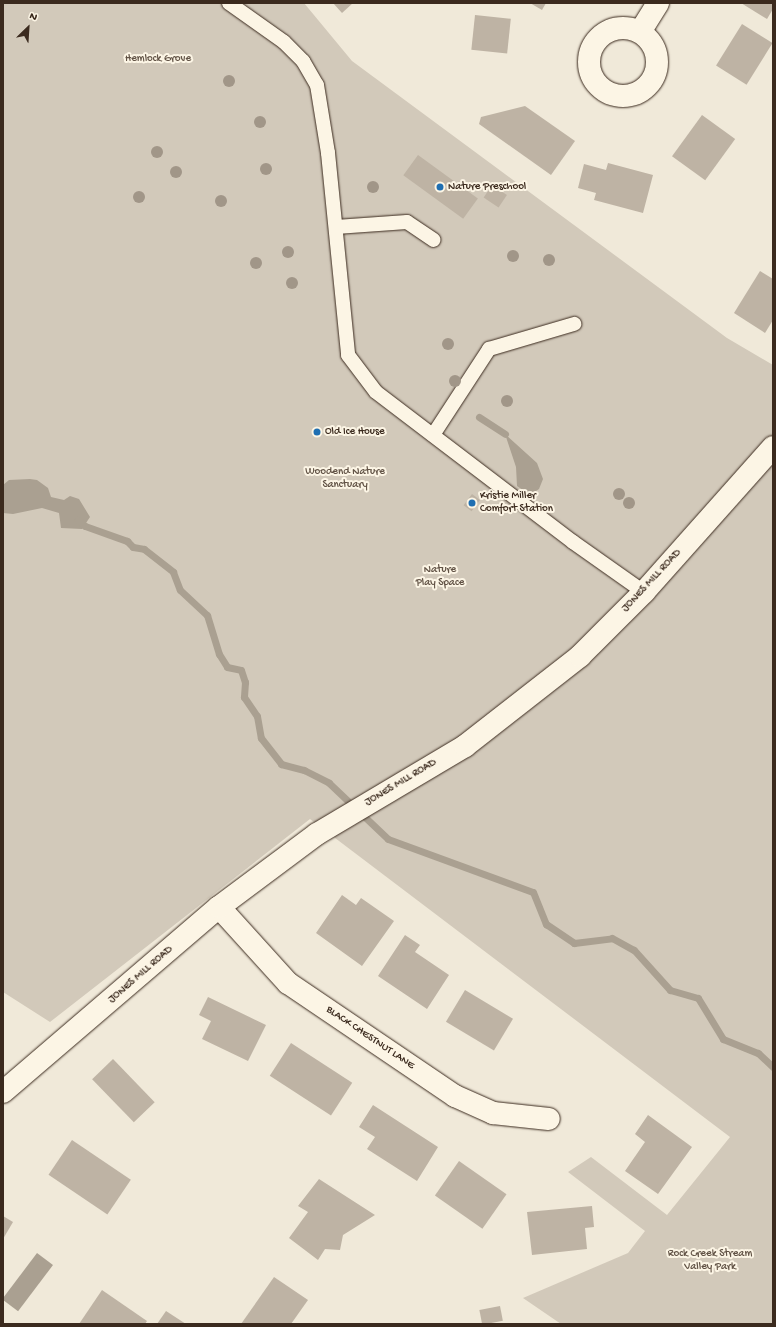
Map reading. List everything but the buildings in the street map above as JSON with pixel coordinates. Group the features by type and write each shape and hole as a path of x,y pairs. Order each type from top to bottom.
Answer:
{"street":[{"path":"640,32 658,3"},
{"name":"JONES MILL ROAD","path":"3,1092 219,907 317,834 395,786 465,746 580,656 644,592 773,447"},
{"name":"BLACK CHESTNUT LANE","path":"219,907 288,983 456,1096 493,1113 549,1119"}],"lane":[{"path":"229,3 284,42 303,61 317,85 328,153 348,355 376,392 644,592"},
{"path":"336,227 407,222 434,240"},
{"path":"433,435 489,349 574,324"}],"green space":[{"name":"Woodend Nature Sanctuary","path":"3,3 304,3 352,61 727,338 773,365 773,1324 561,1324 523,1298 628,1253 645,1231 568,1172 591,1157 667,1215 730,1137 310,819 50,1022 3,992"}],"shaded area":[{"path":"505,434 537,463 543,479 539,489 530,495 517,486 516,467"},
{"path":"9,480 37,480 48,488 51,497 64,500 70,496 79,499 90,517 82,529 61,528 59,513 42,508 13,514 3,513 3,485"},
{"path":"37,1253 53,1265 18,1311 3,1300 3,1298"}],"waterway":[{"path":"479,417 505,434"},
{"path":"78,520 85,526 127,541 133,547 144,549 173,572 180,590 207,615 219,654 227,667 241,670 245,682 244,697 257,716 261,738 281,764 304,770 329,783 388,839 533,892 546,924 574,943 612,938 634,950 670,990 698,998 723,1039 758,1053 773,1067"}],"place":[{"name":"Nature Preschool","path":"440,187"},
{"name":"Old Ice House","path":"317,432"},
{"name":"Kristie Miller Comfort Station","path":"472,503"}],"park label":[{"name":"Hemlock Grove","path":"158,59"},
{"name":"Nature Play Space","path":"440,577"},
{"name":"Rock Creek Stream Valley Park","path":"710,1261"}]}
